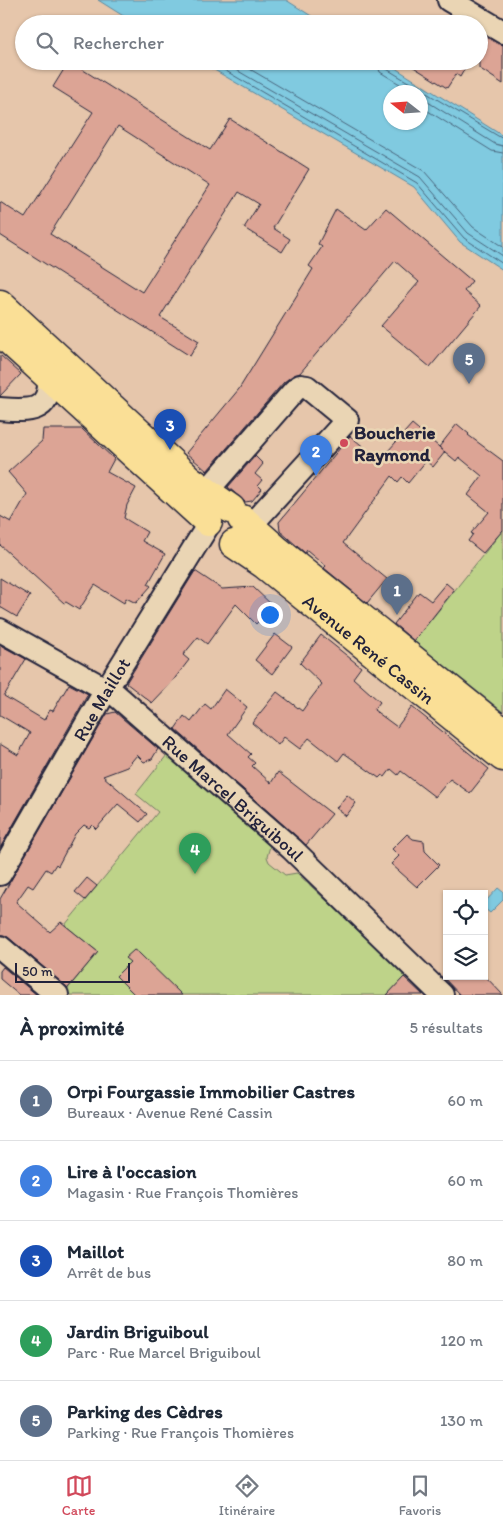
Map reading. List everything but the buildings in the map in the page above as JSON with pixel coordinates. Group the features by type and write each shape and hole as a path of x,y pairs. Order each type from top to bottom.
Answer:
{"main road":[{"path":"0,304 222,515"},
{"path":"0,332 49,378 222,515"},
{"name":"Avenue René Cassin","path":"222,515 503,732"},
{"name":"Avenue René Cassin","path":"222,515 265,565 503,757"}],"street":[{"path":"449,0 474,15"},
{"path":"488,23 503,32"},
{"path":"0,409 30,411 39,406 49,392 49,378"},
{"path":"300,386 307,387 347,420 222,515 300,386"},
{"name":"Rue Maillot","path":"0,874 106,690 222,515"},
{"name":"Rue Marcel Briguiboul","path":"0,630 116,695 292,849 442,995"},
{"path":"0,947 57,995"}],"green space":[{"path":"503,530 503,712 414,641"},
{"path":"167,755 270,846 267,857 269,862 285,875 297,873 406,975 387,995 70,995 66,991 98,952 65,925 158,812 136,794"}],"water":[{"path":"98,0 286,0 310,15 122,15"},
{"path":"214,70 398,70 422,85 383,85 383,130 428,130 428,89 503,136 503,270 460,242 414,187"},
{"path":"498,888 503,892 503,900 490,913 488,911 488,899"}],"place":[{"name":"Parking des Cèdres","path":"469,384"},
{"name":"Boucherie Raymond","path":"344,443"},
{"name":"Maillot","path":"170,450"},
{"name":"Lire à l'occasion","path":"316,476"},
{"name":"Orpi Fourgassie Immobilier Castres","path":"397,615"},
{"name":"Jardin Briguiboul","path":"195,874"}]}
